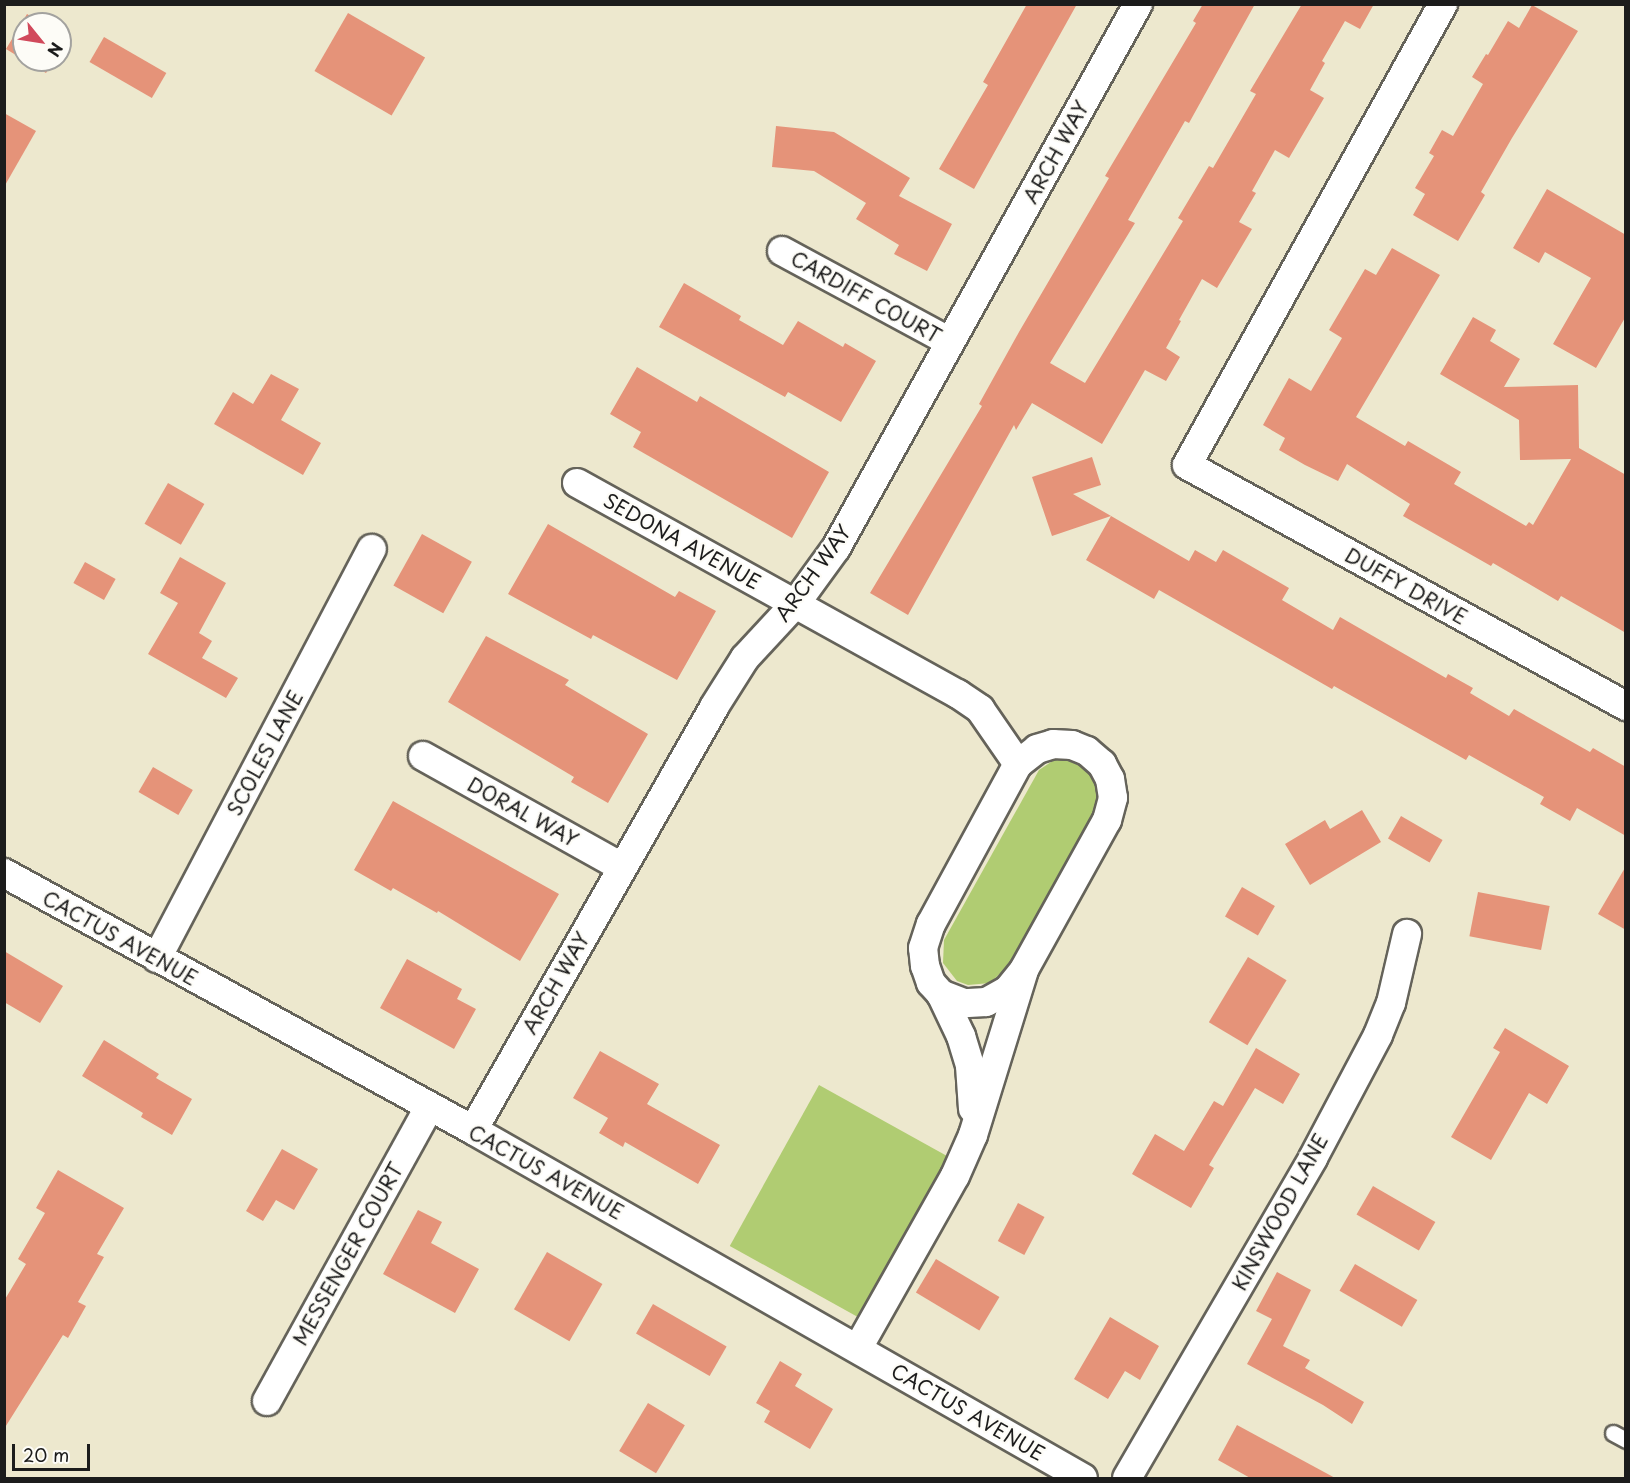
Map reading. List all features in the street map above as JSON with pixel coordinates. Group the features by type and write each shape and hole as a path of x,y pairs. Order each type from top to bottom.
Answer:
{"street":[{"name":"ARCH WAY","path":"473,1130 714,707 745,658 796,603 836,548 1138,4"},
{"name":"DUFFY DRIVE","path":"1443,4 1187,465 1626,706"},
{"name":"CARDIFF COURT","path":"782,251 950,342"},
{"name":"SEDONA AVENUE","path":"577,483 958,694 980,709 1018,764"},
{"name":"SCOLES LANE","path":"157,958 372,549"},
{"path":"941,994 964,1003 986,1002 1008,990 1024,970 1107,820 1113,798 1110,779 1102,764 1087,751 1072,745 1053,744 1037,749 1018,764 931,924 923,948 928,975 941,994 961,1036 970,1066 973,1135"},
{"name":"DORAL WAY","path":"423,756 622,867"},
{"name":"CACTUS AVENUE","path":"4,873 473,1130 858,1348 1083,1479"},
{"name":"KINSWOOD LANE","path":"1127,1479 1313,1158 1378,1035 1391,1003 1407,934"},
{"path":"858,1348 955,1176 973,1135 1024,970"},
{"name":"MESSENGER COURT","path":"267,1401 429,1107"}],"green space":[{"path":"1057,758 1080,760 1096,774 1100,797 1097,808 1007,967 990,983 968,985 957,981 943,963 944,940 1039,770"},
{"path":"819,1085 951,1158 862,1319 730,1246"}],"building":[{"path":"1027,4 1077,4 974,189 939,169 988,85 983,82"},
{"path":"1203,4 1255,4 1189,123 1185,121 1128,220 1135,223 1050,363 1085,383 1183,221 1178,218 1209,166 1213,168 1256,94 1250,91 1302,4 1374,4 1360,29 1345,21 1322,61 1325,63 1310,90 1324,98 1289,158 1275,150 1252,191 1256,193 1239,222 1252,229 1217,288 1202,279 1179,320 1181,321 1166,348 1180,357 1166,381 1145,370 1102,444 1032,403 1016,430 1014,425 908,615 870,593 982,406 979,404 1109,178 1105,176 1196,23 1193,21"},
{"path":"1532,5 1578,31 1481,192 1485,195 1458,241 1413,215 1425,194 1415,188 1434,156 1429,153 1442,130 1453,136 1483,84 1472,77 1486,54 1488,55 1508,21 1519,28"},
{"path":"348,13 425,58 392,116 314,71"},
{"path":"104,37 166,73 152,98 90,62"},
{"path":"12,39 12,53 6,49"},
{"path":"4,113 36,131 4,187"},
{"path":"776,126 834,132 910,178 899,196 952,224 927,271 894,254 899,245 856,219 866,203 814,171 772,167"},
{"path":"1547,189 1626,235 1626,316 1596,368 1553,344 1591,278 1545,252 1539,263 1513,248"},
{"path":"1392,248 1440,275 1356,417 1405,446 1408,441 1461,472 1454,484 1526,526 1529,522 1533,525 1571,459 1520,460 1519,420 1440,374 1473,317 1496,330 1490,341 1520,359 1504,387 1578,385 1579,448 1626,475 1626,633 1561,596 1558,601 1493,563 1491,566 1403,516 1410,504 1347,464 1338,481 1305,465 1279,450 1285,438 1263,425 1289,378 1311,391 1342,338 1329,330 1365,269 1376,275"},
{"path":"684,283 741,316 739,320 783,345 798,321 843,347 845,343 876,361 841,422 788,392 785,397 659,327"},
{"path":"637,367 697,402 700,396 829,472 792,538 633,447 641,432 610,414"},
{"path":"271,374 299,389 281,420 321,443 303,475 214,424 233,392 253,404"},
{"path":"1092,457 1101,485 1073,494 1189,561 1195,550 1216,562 1223,550 1289,588 1282,600 1333,630 1340,617 1446,678 1448,674 1473,688 1470,693 1509,716 1514,709 1590,752 1593,748 1626,767 1626,836 1577,808 1570,821 1540,804 1544,797 1469,755 1466,760 1334,686 1332,689 1159,590 1154,599 1086,560 1111,516 1052,536 1032,477"},
{"path":"168,483 204,504 181,545 145,524"},
{"path":"548,524 675,597 679,591 716,611 677,680 593,635 591,639 508,594"},
{"path":"422,534 472,562 443,613 393,586"},
{"path":"180,557 226,583 199,633 212,641 202,658 238,678 226,698 148,654 178,603 160,593"},
{"path":"85,562 116,579 104,600 73,583"},
{"path":"486,636 569,680 565,685 648,734 608,803 571,782 574,777 448,702"},
{"path":"153,767 193,790 178,815 138,792"},
{"path":"393,801 559,894 520,961 438,911 437,913 393,888 391,891 354,870"},
{"path":"1362,810 1381,842 1310,885 1285,844 1325,820 1330,829"},
{"path":"1401,816 1443,840 1430,863 1388,839"},
{"path":"1626,866 1626,930 1598,914"},
{"path":"1242,887 1275,906 1258,935 1225,916"},
{"path":"1478,892 1550,906 1541,950 1469,936"},
{"path":"4,951 63,986 40,1023 4,1002"},
{"path":"1248,957 1287,980 1247,1045 1209,1022"},
{"path":"407,959 462,989 457,999 476,1009 454,1049 380,1008"},
{"path":"1505,1028 1569,1066 1547,1104 1529,1093 1491,1160 1451,1137 1500,1052 1493,1048"},
{"path":"104,1040 159,1074 156,1078 192,1099 172,1135 141,1117 143,1113 82,1076"},
{"path":"1256,1048 1300,1074 1283,1104 1255,1088 1209,1165 1214,1168 1191,1208 1132,1174 1155,1134 1184,1151 1214,1101 1223,1106"},
{"path":"600,1051 659,1084 647,1104 720,1145 698,1184 625,1142 623,1147 599,1133 608,1118 573,1098"},
{"path":"282,1149 318,1169 294,1210 276,1200 263,1221 246,1211"},
{"path":"58,1170 124,1208 97,1254 104,1257 78,1302 86,1306 68,1338 63,1335 4,1429 4,1301 26,1264 18,1259 45,1213 36,1208"},
{"path":"1373,1186 1435,1222 1419,1251 1356,1215"},
{"path":"1018,1203 1044,1217 1024,1255 998,1241"},
{"path":"418,1210 442,1222 431,1243 479,1269 455,1313 383,1274"},
{"path":"547,1252 602,1284 569,1341 514,1309"},
{"path":"936,1259 999,1297 979,1331 916,1292"},
{"path":"1355,1264 1417,1300 1402,1327 1340,1291"},
{"path":"1277,1272 1311,1290 1283,1346 1310,1360 1305,1368 1364,1402 1352,1424 1323,1405 1247,1364 1272,1319 1256,1311"},
{"path":"653,1304 727,1346 710,1376 636,1333"},
{"path":"1110,1317 1159,1346 1140,1380 1125,1371 1108,1399 1074,1379"},
{"path":"780,1361 802,1374 795,1386 833,1409 810,1449 764,1422 770,1411 756,1403"},
{"path":"648,1403 685,1425 656,1473 619,1451"},
{"path":"1237,1425 1337,1479 1252,1479 1218,1460"}]}
